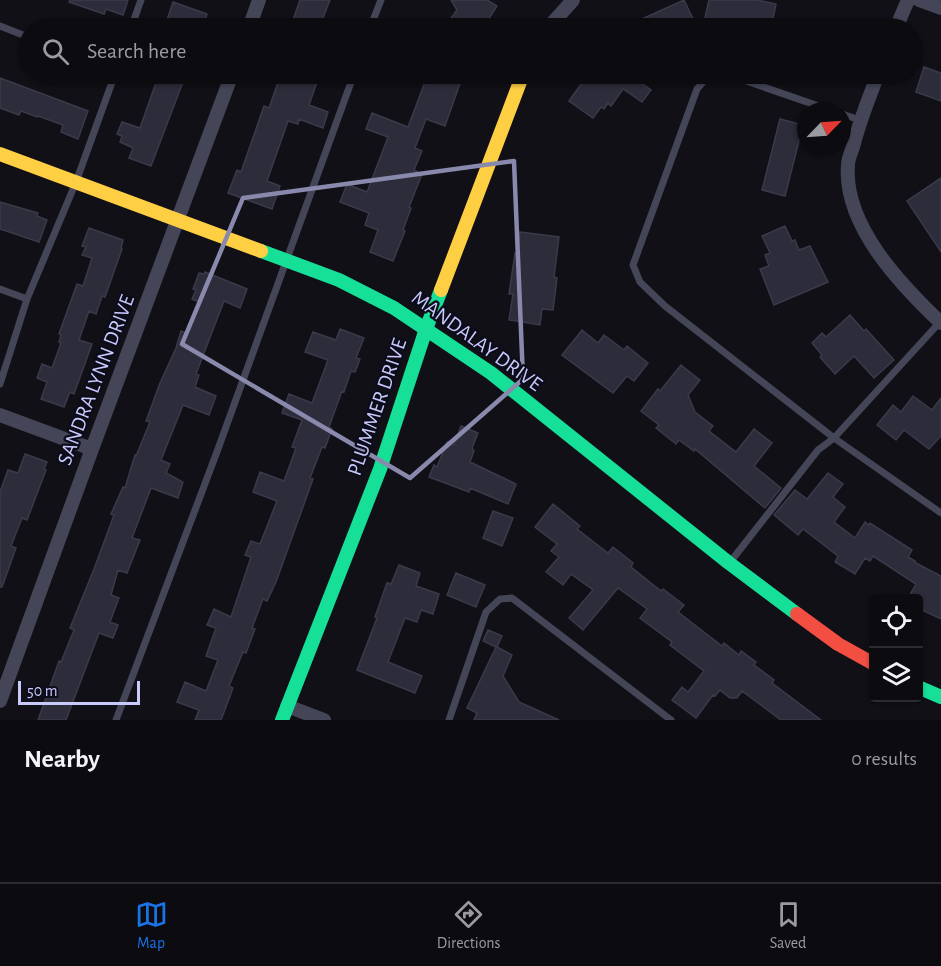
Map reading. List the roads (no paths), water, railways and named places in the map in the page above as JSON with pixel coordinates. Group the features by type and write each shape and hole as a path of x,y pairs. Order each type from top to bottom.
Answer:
{"street":[{"path":"253,18 260,0"},
{"path":"557,18 573,0"},
{"path":"900,18 908,0"},
{"path":"919,0 941,8"},
{"name":"SANDRA LYNN DRIVE","path":"0,701 6,664 92,449 228,84"},
{"name":"PLUMMER DRIVE","path":"282,720 380,469 426,329 519,84"},
{"path":"874,84 860,120 848,165 851,196 859,219 876,251 940,322"},
{"name":"MANDALAY DRIVE","path":"0,154 339,280 394,308 491,373 729,563 838,644 869,662"},
{"path":"0,415 92,449"},
{"path":"923,689 941,697"},
{"path":"287,706 324,720"}],"lane":[{"path":"135,18 141,0"},
{"path":"374,18 381,0"},
{"path":"0,26 18,33"},
{"path":"0,384 27,299 76,182 111,84"},
{"path":"116,720 218,449 350,84"},
{"path":"701,84 697,89 633,265 640,282 665,306 834,438 941,513"},
{"path":"755,84 807,102"},
{"path":"851,117 860,120"},
{"path":"0,289 27,299"},
{"path":"729,563 818,450 834,438 940,322"},
{"path":"449,720 486,612 500,599 512,598 671,720"}]}
